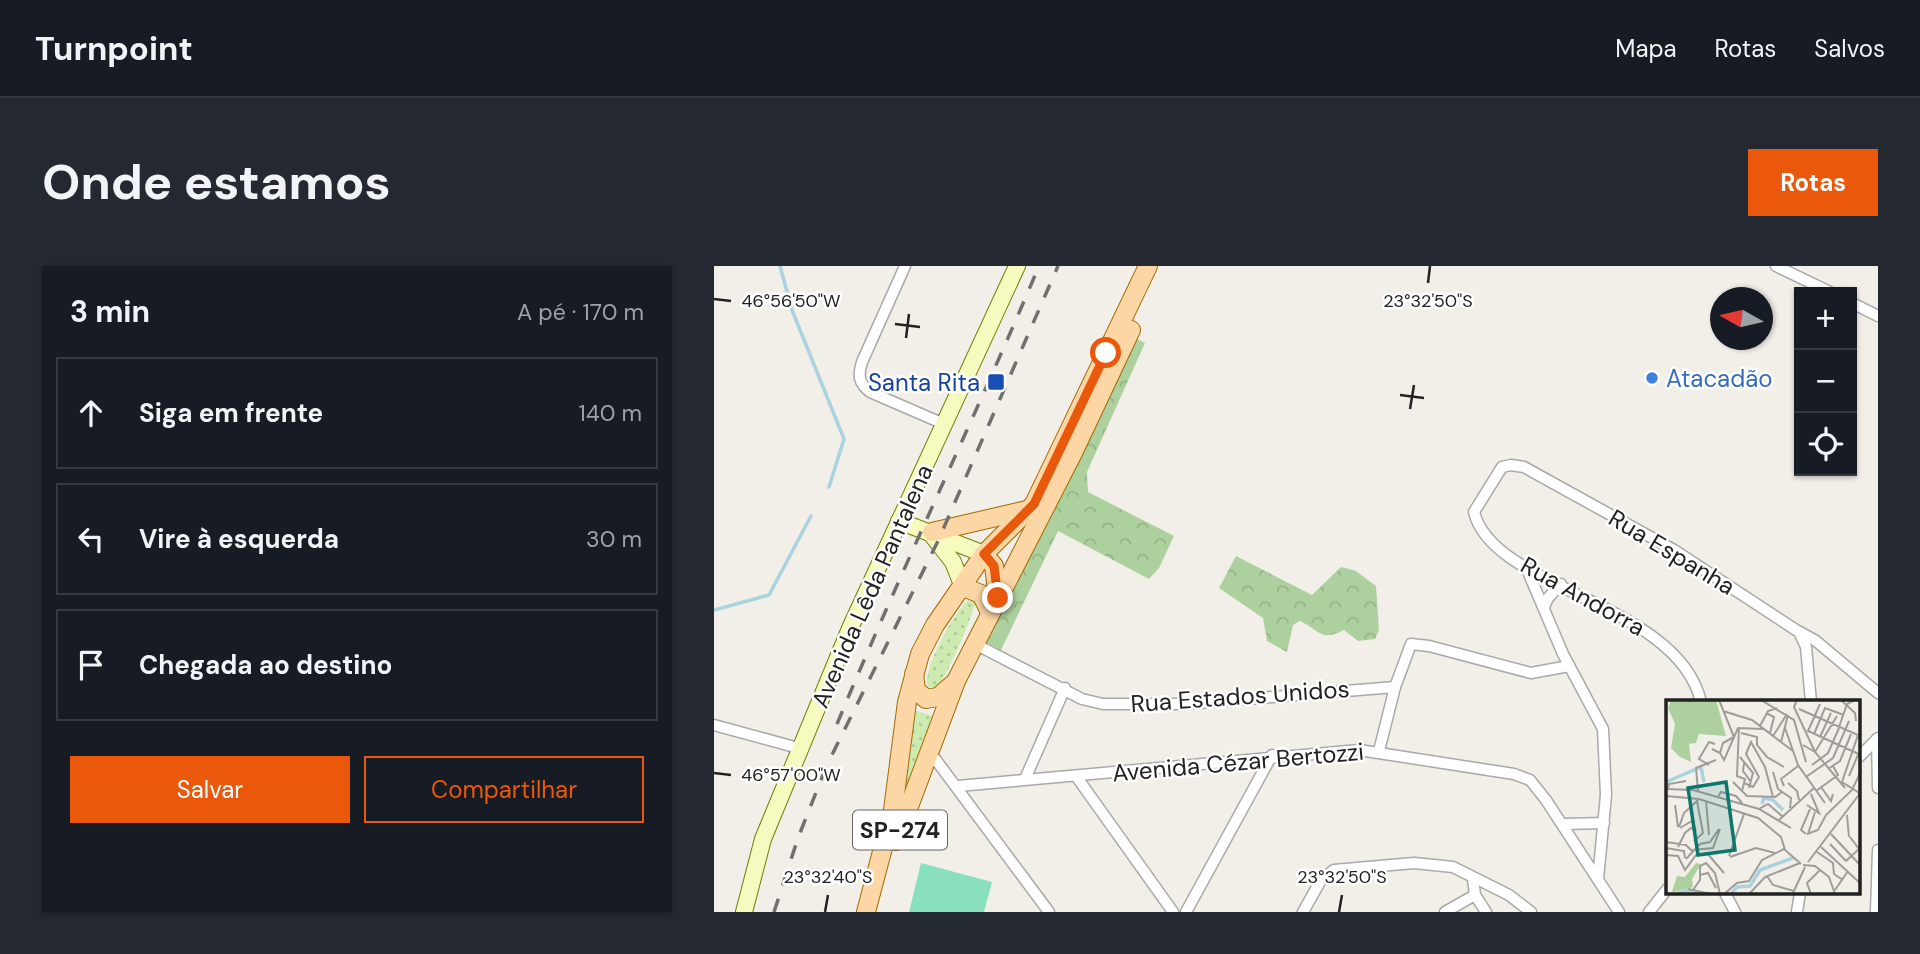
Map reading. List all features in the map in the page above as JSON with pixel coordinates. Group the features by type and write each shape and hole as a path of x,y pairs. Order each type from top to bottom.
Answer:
{"main road":[{"name":"SP-274","path":"866,912 892,810 903,723 914,674 935,625 984,554 1034,504 1148,266"},
{"name":"SP-274","path":"877,912 905,813 956,681 1073,453 1160,266"},
{"path":"930,532 1027,510"},
{"path":"984,554 994,566 994,605"},
{"path":"963,587 981,594 994,605"},
{"path":"914,674 916,690 926,699 938,696 956,681"}],"street":[{"path":"905,266 862,362 859,374 861,384 870,392 944,424"},
{"name":"Avenida Lêda Pantalena","path":"744,912 763,839 851,626 1017,266"},
{"path":"1776,266 1820,287"},
{"path":"1857,306 1878,316"},
{"name":"Rua Espanha","path":"1485,492 1502,467 1524,467 1674,550 1799,632"},
{"name":"Rua Andorra","path":"1485,492 1474,512 1478,526 1488,538 1527,567 1667,646 1698,688 1701,700"},
{"path":"899,521 984,554"},
{"path":"930,532 953,562 963,587"},
{"path":"1527,567 1569,666 1603,729 1604,823 1598,880"},
{"path":"1544,607 1548,598 1561,584"},
{"path":"1799,632 1816,641 1878,693"},
{"path":"1799,632 1807,647 1811,700"},
{"name":"Rua Estados Unidos","path":"975,644 1082,699 1129,706 1395,687"},
{"path":"1379,751 1395,687 1411,645 1429,646 1531,673 1569,666"},
{"path":"1025,779 1065,688"},
{"path":"714,725 802,749"},
{"path":"1860,756 1878,738"},
{"path":"1878,738 1878,788"},
{"path":"929,749 937,765 958,786 1049,912"},
{"name":"Avenida Cézar Bertozzi","path":"958,786 1272,755 1379,751 1514,774 1530,780 1564,824 1619,912"},
{"path":"1186,912 1272,755"},
{"path":"1076,776 1173,912"},
{"path":"1564,824 1604,823"},
{"path":"1876,912 1878,850"},
{"path":"1303,912 1321,880 1334,870 1385,864 1436,863 1453,867 1509,895 1531,912"},
{"path":"1473,879 1475,895 1486,912"},
{"path":"1649,912 1666,891"},
{"path":"1726,894 1735,912"},
{"path":"1797,912 1800,894"},
{"path":"1445,912 1475,895"}],"green space":[{"path":"1135,338 1145,343 1087,472 1088,492 1174,536 1159,568 1149,579 1058,531 1001,650 985,642"},
{"path":"1236,556 1312,595 1341,567 1356,571 1376,586 1379,630 1375,639 1358,641 1344,630 1325,635 1300,621 1293,625 1287,652 1267,641 1263,618 1219,588"},
{"path":"972,598 976,602 949,667 938,688 928,687 929,668 934,654 949,625"},
{"path":"914,710 933,716 901,802"},
{"path":"921,863 992,882 984,912 909,912"}],"waterway":[{"path":"780,266 792,310 844,439 829,487"},
{"path":"714,610 769,595 811,516"}],"railway":[{"path":"837,724 1039,266"},
{"path":"774,912 798,838 827,765 938,541 1058,266"}],"place":[{"name":"Atacadão","path":"1652,378"},
{"name":"Santa Rita","path":"996,382"}],"route":[{"path":"998,598 994,566 984,554 1034,504 1106,353"}]}
